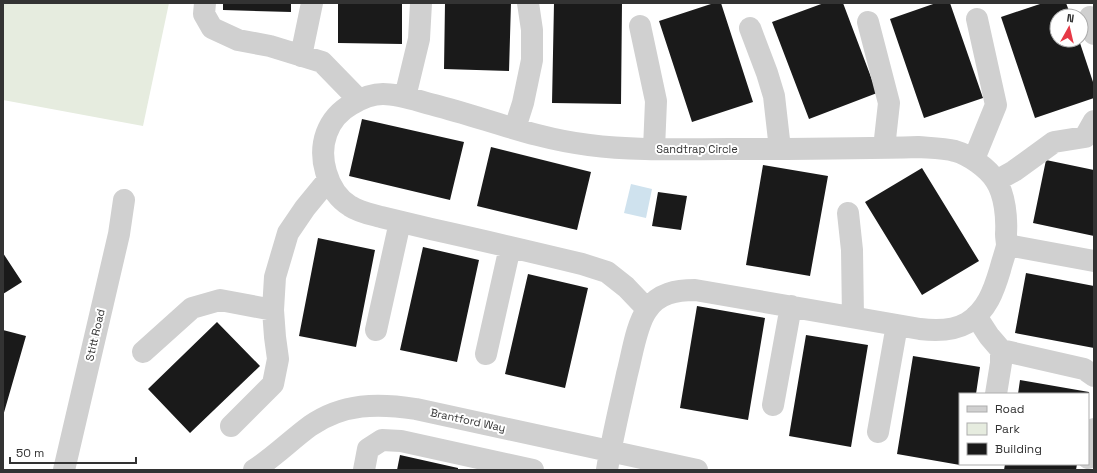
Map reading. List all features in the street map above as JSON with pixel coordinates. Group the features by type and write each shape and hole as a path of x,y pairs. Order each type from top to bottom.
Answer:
{"street":[{"path":"205,3 204,14 212,28 238,40 270,46 322,62 359,100"},
{"path":"301,56 312,3"},
{"path":"404,97 419,39 421,3"},
{"path":"514,128 523,103 532,60 532,30 528,3"},
{"path":"974,159 996,105 977,18"},
{"path":"868,22 889,103 884,148"},
{"path":"640,26 656,101 654,149"},
{"path":"750,28 774,96 780,149"},
{"name":"Sandtrap Circle","path":"609,460 631,358 641,321 647,309 657,299 669,293 682,290 695,290 920,329 944,330 967,323 976,316 991,297 1007,245 1006,213 1003,201 996,181 974,159 955,151 943,149 918,147 654,149 589,145 564,141 514,128 393,94 370,95 339,113 331,122 323,144 323,156 328,180 333,190 350,206 361,212 582,264 607,272 626,287 647,309"},
{"path":"996,181 1014,171 1054,142 1085,137 1094,121"},
{"path":"231,426 273,384 278,359 273,310 274,277 288,233 305,208 328,180"},
{"name":"Stitt Road","path":"64,470 119,234 124,200"},
{"path":"848,213 852,250 853,317"},
{"path":"376,330 400,222"},
{"path":"1007,245 1094,261"},
{"path":"486,354 510,247"},
{"path":"143,352 192,308 220,300 273,310"},
{"path":"773,405 791,306"},
{"path":"976,316 989,336 1001,350 1084,369 1094,376"},
{"path":"878,432 897,325"},
{"path":"996,393 1001,362 1001,350"},
{"name":"Brantford Way","path":"254,470 310,426 332,414 367,405 392,405 416,409 609,460 697,470"},
{"path":"1089,453 1094,429"},
{"path":"364,470 368,449 382,440 400,441 494,466 533,470"}],"green space":[{"path":"3,3 169,3 143,126 3,100"}],"water":[{"path":"631,184 652,189 646,218 624,213"}],"building":[{"path":"223,3 291,3 291,12 223,10"},
{"path":"338,3 402,3 402,44 338,43"},
{"path":"445,3 511,3 509,71 444,69"},
{"path":"554,3 622,3 621,104 552,103"},
{"path":"714,3 721,3 753,102 692,122 659,21"},
{"path":"824,3 843,3 877,93 809,119 772,22"},
{"path":"936,3 950,3 983,98 924,118 890,19"},
{"path":"1043,3 1066,3 1068,8 1049,8 1049,48 1082,48 1094,85 1094,98 1035,118 1001,17"},
{"path":"362,119 464,142 450,200 349,176"},
{"path":"491,147 591,172 577,230 477,206"},
{"path":"1046,160 1094,170 1094,236 1033,223"},
{"path":"763,165 828,176 810,276 746,265"},
{"path":"922,168 979,261 922,295 865,202"},
{"path":"658,192 687,196 681,230 652,226"},
{"path":"318,238 375,250 356,347 299,336"},
{"path":"423,247 479,260 457,362 400,350"},
{"path":"3,253 22,282 3,294"},
{"path":"1026,273 1094,286 1094,348 1015,333"},
{"path":"528,274 588,288 565,388 505,374"},
{"path":"697,306 765,318 748,420 680,408"},
{"path":"217,322 260,366 190,433 148,389"},
{"path":"3,330 26,336 3,416"},
{"path":"806,335 868,345 851,447 789,436"},
{"path":"913,356 980,367 976,393 959,393 959,465 897,454"},
{"path":"1020,380 1089,392 1089,393 1018,393"},
{"path":"400,455 458,468 458,470 397,470"},
{"path":"1005,465 1077,465 1076,470 1004,470"}]}
